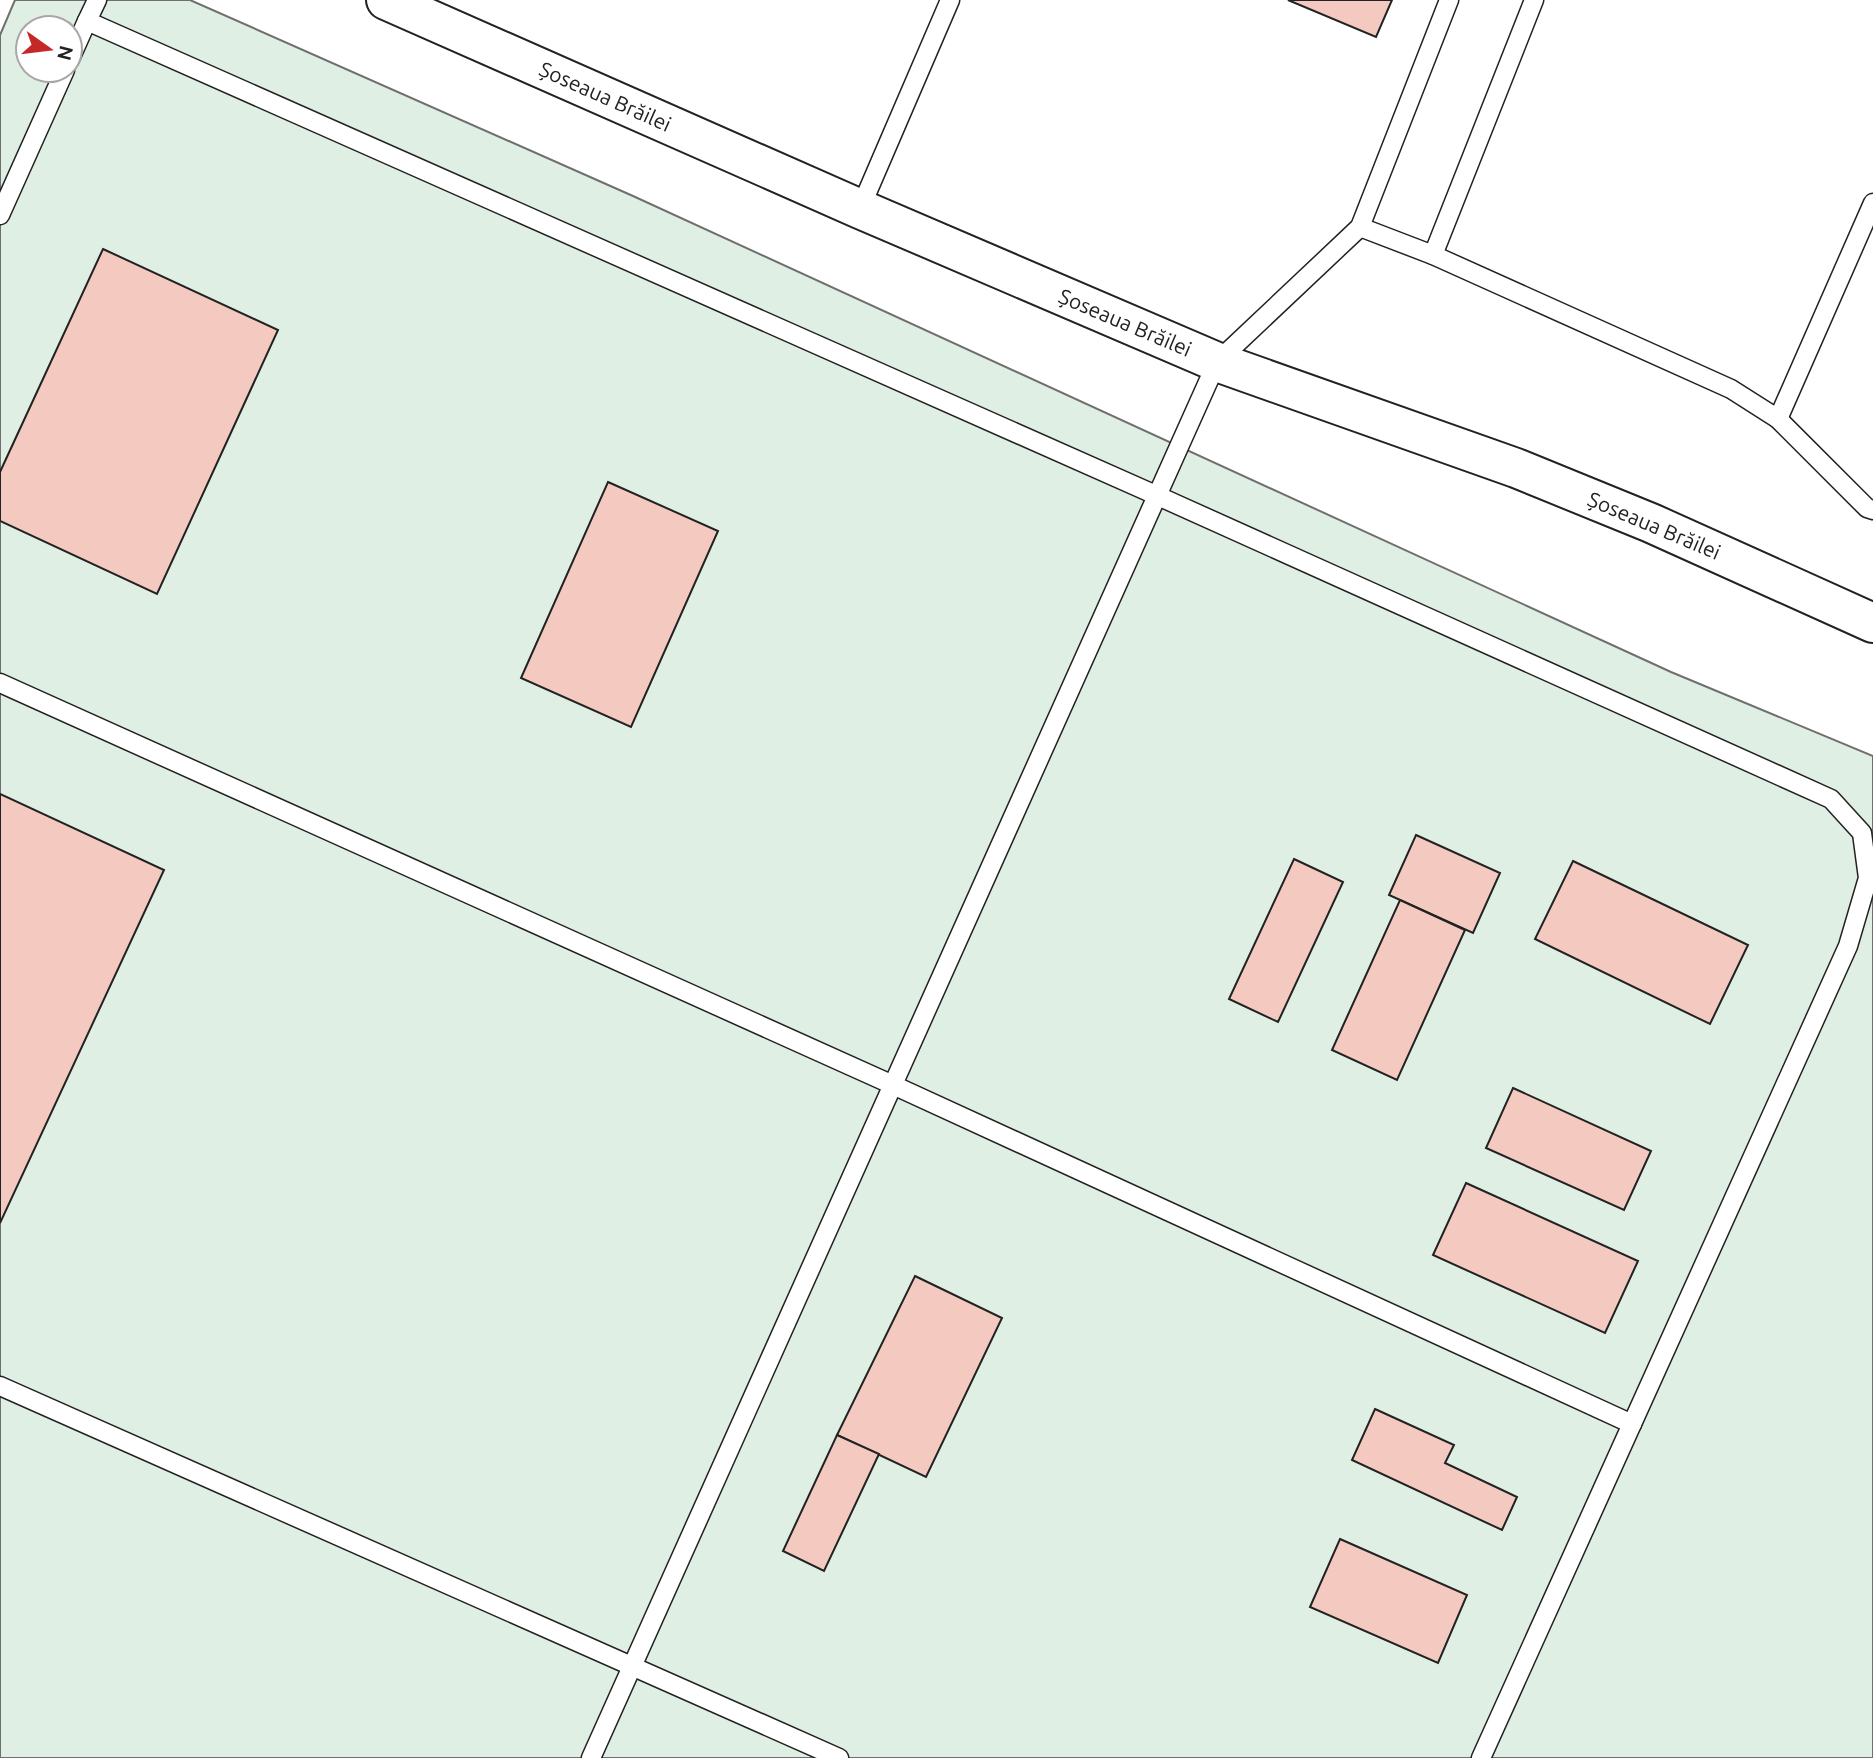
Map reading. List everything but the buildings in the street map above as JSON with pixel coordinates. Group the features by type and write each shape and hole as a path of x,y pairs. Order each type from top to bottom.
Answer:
{"highway":[{"name":"Șoseaua Brăilei","path":"386,0 860,209 1217,362 1516,468 1651,523 1873,623"}],"lane":[{"path":"84,28 97,0"},
{"path":"860,209 950,0"},
{"path":"591,1758 1217,362 1360,227 1449,0"},
{"path":"1433,256 1534,0"},
{"path":"87,21 1158,496 1831,799 1862,833 1868,878 1848,946 1481,1758"},
{"path":"0,215 59,84"},
{"path":"1778,419 1873,203"},
{"path":"1360,227 1433,256 1731,388 1778,419 1867,509 1873,510"},
{"path":"0,683 893,1085 1632,1424"},
{"path":"0,1387 839,1758"}],"green space":[{"path":"15,0 190,0 633,196 1671,672 1873,756 1873,1758 0,1758 0,35"}]}
